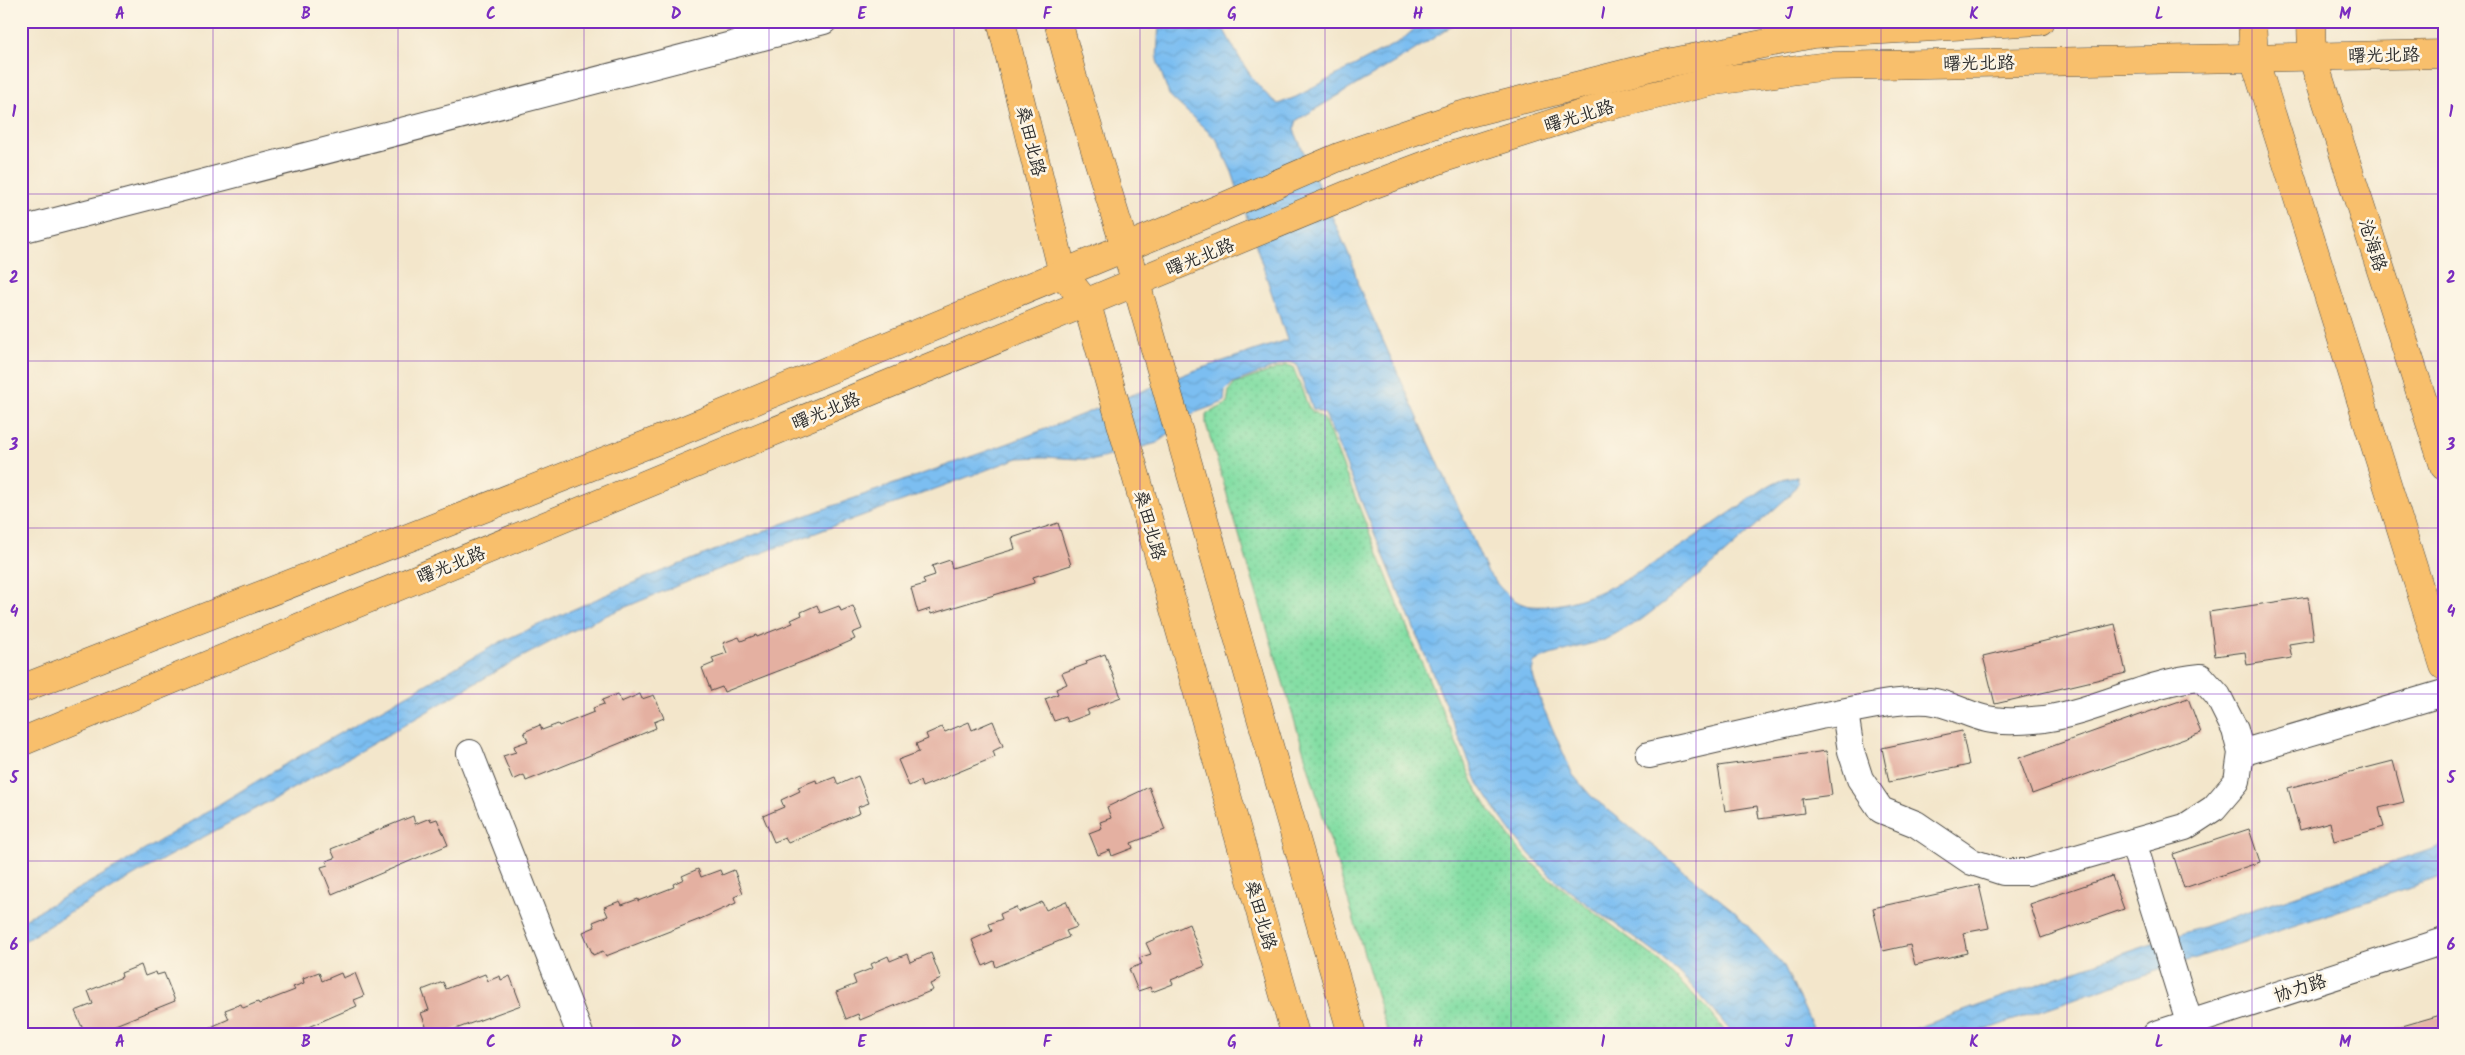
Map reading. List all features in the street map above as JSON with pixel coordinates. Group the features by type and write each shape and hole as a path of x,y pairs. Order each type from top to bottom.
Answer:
{"main road":[{"name":"桑田北路","path":"1001,21 1063,274 1087,304 1295,1034"},
{"path":"1058,21 1073,78 1136,283 1352,1034"},
{"name":"曙光北路","path":"21,689 679,432 1221,208 1339,156 1462,115 1658,65 1813,34 2040,21"},
{"path":"2252,21 2254,58 2444,666"},
{"name":"沧海路","path":"2311,21 2312,56 2444,466"},
{"name":"曙光北路","path":"21,742 1087,304 1359,190 1444,158 1600,108 1715,81 1828,66 2444,54"}],"street":[{"path":"21,230 824,21"},
{"path":"1649,755 1845,712 1902,702 1930,701 1988,720 2045,719 2176,680 2201,678 2218,696 2235,730 2241,753 2238,781 2214,808 2185,828 2028,872 2003,872 1972,862 1916,824 1881,810 1860,779 1850,751 1845,712"},
{"path":"2241,753 2444,693"},
{"path":"470,753 580,1034"},
{"path":"2133,842 2192,1028"},
{"name":"协力路","path":"2156,1034 2192,1028 2444,942"}],"green space":[{"path":"1287,365 1293,367 1308,406 1324,419 1415,647 1473,782 1487,807 1522,853 1546,876 1653,956 1707,1008 1727,1034 1388,1034 1206,424 1206,414 1227,404 1229,391 1235,384"}],"water":[{"path":"1159,21 1219,21 1252,77 1268,96 1278,104 1296,97 1402,40 1423,21 1460,21 1407,55 1297,120 1294,130 1353,264 1358,285 1487,571 1500,588 1511,598 1531,606 1557,605 1584,598 1612,586 1668,555 1775,482 1790,477 1797,477 1798,482 1790,495 1711,566 1641,620 1604,640 1550,655 1534,662 1532,672 1542,705 1573,775 1591,796 1734,911 1784,966 1816,1034 1733,1034 1706,1001 1675,969 1558,881 1535,860 1517,839 1478,783 1325,414 1313,409 1296,364 1288,362 1233,383 1225,391 1224,402 1194,413 1157,443 1095,460 1044,457 1018,458 666,590 616,611 509,664 337,764 138,873 21,943 21,921 117,867 270,773 500,642 635,582 782,524 1012,442 1196,370 1287,340 1232,172 1217,140 1169,95 1157,60"},
{"path":"2444,845 2444,876 2102,989 1974,1034 1900,1034 2108,959"}],"building":[{"path":"1058,523 1071,565 1033,577 1034,583 931,614 930,609 918,613 911,588 925,584 923,579 935,575 932,566 950,560 952,568 1015,549 1012,538"},
{"path":"2308,597 2314,640 2289,644 2292,658 2247,665 2245,652 2215,656 2209,612"},
{"path":"817,605 820,613 839,606 841,611 853,606 862,629 852,633 855,639 817,656 724,692 722,687 711,691 702,668 714,663 712,658 727,653 723,643 739,637 741,641 756,635 757,637 793,623 791,620 802,615 801,612"},
{"path":"2115,624 2126,673 1995,704 1983,656"},
{"path":"1105,654 1121,697 1087,710 1089,714 1068,722 1066,717 1054,721 1045,699 1058,694 1056,689 1067,684 1062,673 1087,664 1086,661"},
{"path":"618,694 621,702 640,694 642,699 654,695 664,718 654,722 656,728 618,744 526,781 524,775 513,780 503,756 516,752 514,746 528,741 524,732 540,725 542,730 558,724 559,726 594,712 593,708 604,704 602,700"},
{"path":"2188,698 2201,733 2032,794 2019,758"},
{"path":"993,721 1003,746 993,751 995,757 922,787 920,781 909,786 898,760 919,752 916,744 928,739 926,734 942,727 945,732 969,722 972,730"},
{"path":"1962,731 1969,765 1889,782 1882,748"},
{"path":"1826,751 1832,795 1802,799 1804,813 1759,819 1757,806 1725,811 1718,766"},
{"path":"2393,761 2404,802 2379,808 2384,827 2334,841 2330,822 2300,830 2288,788"},
{"path":"858,776 869,803 858,807 860,813 788,843 785,838 774,842 763,816 784,807 781,800 800,791 798,787 816,780 817,784 835,777 838,785"},
{"path":"1149,787 1165,830 1131,843 1133,848 1112,856 1110,850 1098,855 1089,833 1102,828 1100,822 1111,818 1107,807"},
{"path":"413,816 415,824 430,818 431,821 437,819 448,845 332,894 321,867 328,865 326,861 335,858 331,849"},
{"path":"2249,829 2260,862 2184,888 2173,854"},
{"path":"698,869 701,877 720,870 722,875 734,870 743,893 734,897 736,903 698,920 606,956 603,951 593,955 583,932 595,927 593,922 608,916 604,907 620,901 622,905 638,899 638,901 674,887 673,884 684,879 682,876"},
{"path":"2112,876 2124,909 2041,938 2030,904"},
{"path":"1979,885 1989,928 1963,933 1967,953 1915,965 1910,945 1883,951 1873,908"},
{"path":"1066,901 1077,927 1066,931 1069,937 996,967 994,961 983,966 972,940 992,931 989,924 1002,919 1000,914 1016,907 1018,912 1042,902 1046,910"},
{"path":"1189,924 1205,966 1171,980 1173,984 1152,992 1150,987 1138,991 1129,969 1142,964 1139,958 1151,954 1146,943"},
{"path":"931,953 941,979 930,984 933,990 860,1020 858,1014 846,1019 836,992 856,984 853,976 873,968 871,964 888,956 890,961 907,954 910,962"},
{"path":"141,965 145,976 156,972 157,975 164,973 175,1001 93,1034 85,1034 75,1011 93,1004 88,991 122,977 121,973"},
{"path":"319,972 322,981 341,973 343,978 355,973 364,996 354,1000 357,1006 292,1034 195,1034 229,1019 225,1010 241,1004 243,1008 258,1002 259,1004 295,990 293,987 304,983 303,978"},
{"path":"485,974 488,981 500,976 501,980 510,976 521,1005 442,1034 429,1034 421,1013 429,1010 422,990 443,982 446,989"},
{"path":"2444,1014 2444,1034 2393,1034 2392,1029"}]}
